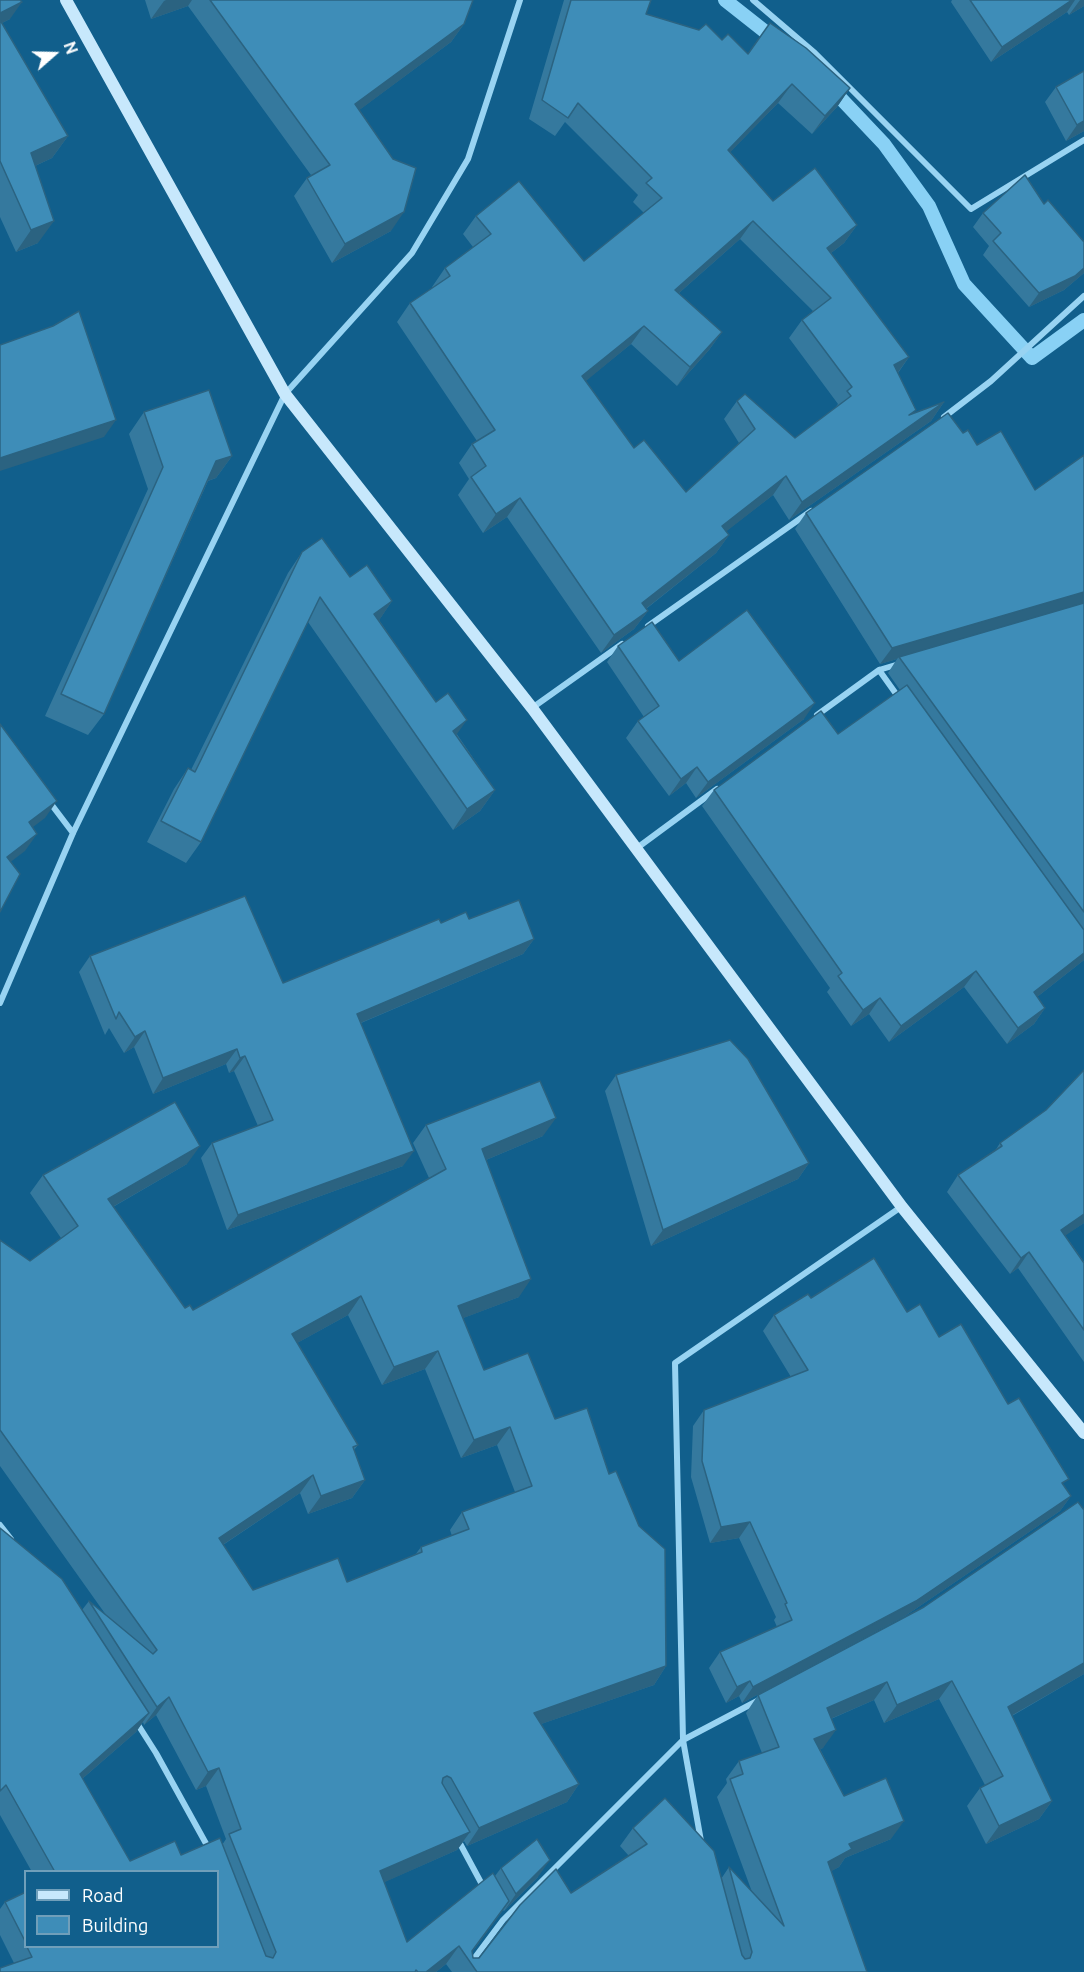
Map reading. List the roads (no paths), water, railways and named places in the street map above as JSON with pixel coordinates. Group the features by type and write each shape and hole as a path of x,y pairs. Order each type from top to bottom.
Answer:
{"street":[{"path":"66,0 285,394 532,708 902,1207 1084,1433"},
{"path":"0,1003 73,833 285,394 412,253 468,159 520,0"},
{"path":"753,0 815,53 971,209 1084,140"},
{"path":"934,425 992,381 1084,296"},
{"path":"638,633 821,504"},
{"path":"532,708 629,639"},
{"path":"813,718 879,670 912,660"},
{"path":"879,670 906,707"},
{"path":"637,848 721,786"},
{"path":"40,789 73,833"},
{"path":"703,1851 683,1740 675,1363 902,1207"},
{"path":"0,1525 14,1542"},
{"path":"464,1972 503,1920 683,1740 765,1697"},
{"path":"131,1713 156,1753 211,1854"},
{"path":"451,1829 491,1900"},
{"path":"497,1910 503,1920"}],"waterway":[{"path":"725,0 777,41"},
{"path":"830,87 884,144 929,206 964,284 1032,358 1084,320"}]}
